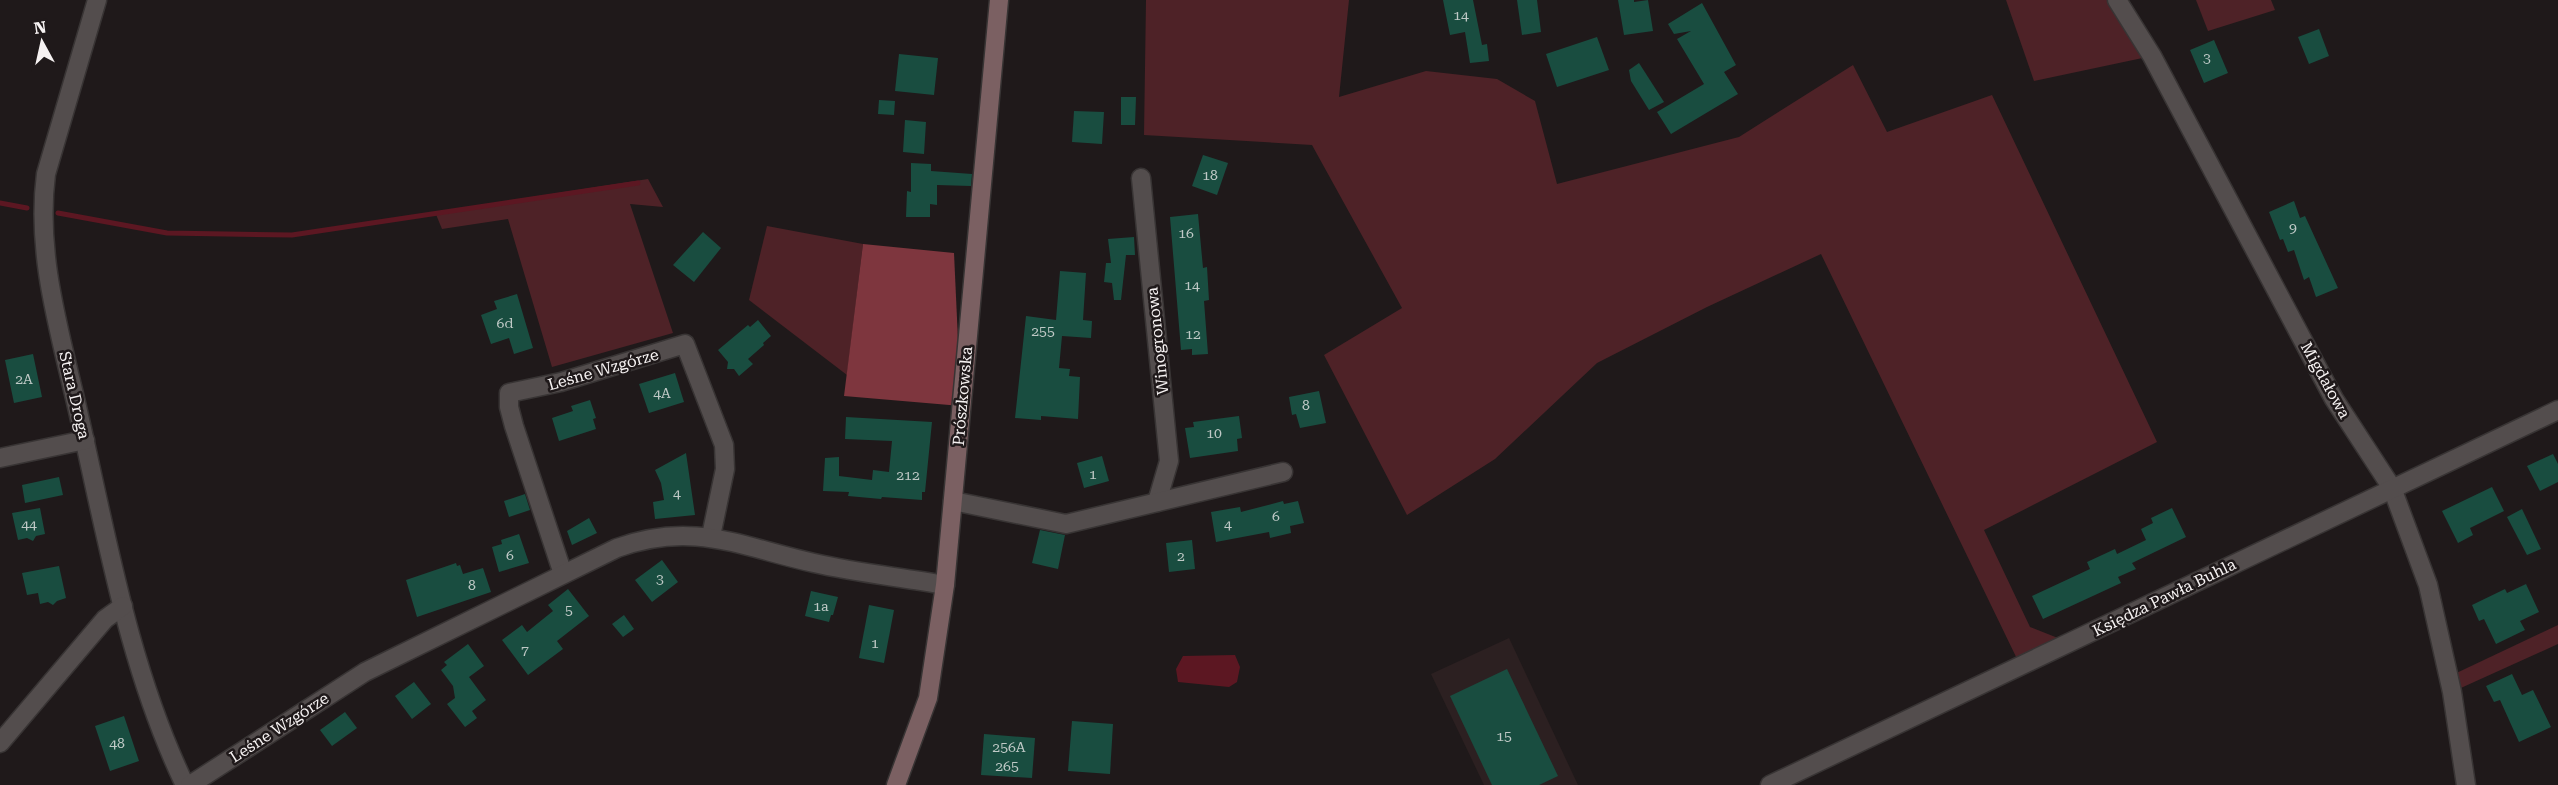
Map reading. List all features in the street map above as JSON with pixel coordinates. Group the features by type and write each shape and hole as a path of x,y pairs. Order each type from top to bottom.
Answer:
{"main road":[{"name":"Prószkowska","path":"896,785 928,698 945,585 999,0"}],"street":[{"name":"Stara Droga","path":"97,0 46,174 43,201 46,266 123,606 146,689 166,747 185,785"},
{"name":"Migdałowa","path":"2117,0 2152,56 2334,399 2392,488 2428,585 2452,692 2466,785"},
{"name":"Winogronowa","path":"1141,178 1169,461 1158,502"},
{"name":"Leśne Wzgórze","path":"563,574 514,426 509,407 509,393 561,382 685,344 724,445 725,469 711,536"},
{"name":"Księdza Pawła Buhla","path":"1770,785 2558,410"},
{"path":"0,458 85,440"},
{"path":"953,501 1066,524 1283,472"},
{"name":"Leśne Wzgórze","path":"189,785 365,672 563,574 637,541 686,535 711,536 815,564 945,585"},
{"path":"0,743 105,619 123,606"}],"shaded area":[{"path":"1146,0 1349,0 1339,97 1426,71 1497,79 1535,101 1557,184 1739,137 1853,65 1887,132 1992,95 2157,442 1984,530 2030,627 2068,642 2020,665 1821,254 1707,307 1597,363 1495,459 1407,515 1324,355 1402,308 1312,145 1144,135"},
{"path":"2006,0 2117,0 2152,56 2034,81"},
{"path":"2196,0 2271,0 2275,10 2208,31"},
{"path":"648,179 663,207 630,204 673,333 552,367 508,219 442,229 435,212"},
{"path":"767,226 863,244 847,375 749,300"},
{"path":"863,244 954,253 961,406 844,396"},
{"path":"2558,625 2558,644 2452,692 2448,677"},
{"path":"1509,638 1578,785 1484,785 1431,674"},
{"path":"1235,655 1240,667 1237,682 1229,687 1178,682 1176,669 1183,656"}],"building":[{"path":"1443,0 1473,0 1482,45 1487,44 1489,61 1470,63 1465,32 1450,35"},
{"path":"1517,0 1537,0 1541,32 1522,35"},
{"path":"1618,0 1634,0 1634,2 1648,0 1653,31 1624,35"},
{"path":"1702,3 1736,65 1724,72 1738,94 1671,134 1657,112 1704,84 1677,39 1691,31 1674,34 1668,24"},
{"path":"2319,29 2329,56 2309,64 2298,37"},
{"path":"1597,37 1609,70 1557,87 1546,54"},
{"path":"2214,40 2228,73 2204,83 2190,50"},
{"path":"899,54 938,58 934,95 895,91"},
{"path":"1639,63 1664,102 1649,110 1631,81 1629,70"},
{"path":"1121,97 1136,97 1135,125 1121,125"},
{"path":"879,100 895,101 894,115 878,114"},
{"path":"1074,111 1104,112 1102,144 1072,142"},
{"path":"905,120 926,122 924,154 903,152"},
{"path":"1203,155 1228,163 1217,195 1192,186"},
{"path":"911,163 931,164 931,171 972,174 971,186 937,185 937,205 930,204 930,217 906,217 907,191 911,192"},
{"path":"2294,201 2300,218 2305,216 2338,288 2316,297 2309,277 2304,280 2294,250 2288,252 2283,239 2280,240 2269,212"},
{"path":"1198,214 1203,268 1207,267 1209,300 1204,301 1208,354 1192,355 1192,349 1181,350 1170,217"},
{"path":"703,232 721,248 694,282 673,265"},
{"path":"1134,237 1135,255 1126,255 1121,300 1114,300 1112,283 1104,282 1106,263 1111,263 1108,239"},
{"path":"1060,271 1086,273 1083,320 1092,321 1091,338 1062,336 1059,368 1070,369 1069,376 1080,377 1078,419 1041,416 1041,420 1015,418 1026,316 1056,320"},
{"path":"517,294 533,348 514,354 509,338 491,344 481,315 497,309 494,301"},
{"path":"758,320 771,336 748,359 753,364 739,376 734,369 727,369 728,362 718,350 748,325 750,327"},
{"path":"33,354 42,397 14,403 5,360"},
{"path":"675,373 684,402 649,413 639,384"},
{"path":"1319,391 1326,423 1300,428 1296,414 1292,415 1289,397"},
{"path":"590,400 596,418 593,419 596,429 559,441 552,418 573,411 571,406"},
{"path":"1239,416 1242,438 1237,439 1238,451 1190,458 1185,428 1194,427 1193,422"},
{"path":"846,417 932,422 925,492 922,492 922,500 848,496 849,492 823,491 825,458 839,457 839,476 872,480 873,470 889,472 892,441 845,439"},
{"path":"686,453 695,515 655,519 653,502 664,500 661,483 655,470"},
{"path":"2553,454 2558,464 2558,482 2540,491 2527,466"},
{"path":"1102,456 1109,481 1084,488 1077,463"},
{"path":"59,477 63,495 25,503 22,485"},
{"path":"2492,487 2504,511 2470,528 2473,535 2458,543 2442,511"},
{"path":"525,494 530,510 509,517 504,501"},
{"path":"1283,501 1284,504 1298,501 1304,523 1290,526 1291,533 1270,538 1269,532 1216,542 1211,512 1240,507 1241,512"},
{"path":"40,508 45,534 36,536 33,541 27,538 18,540 12,513"},
{"path":"2172,508 2186,537 2132,563 2136,569 2118,577 2121,583 2043,619 2032,596 2090,569 2087,562 2115,549 2117,554 2146,540 2141,529 2153,523 2151,518"},
{"path":"2522,509 2541,549 2527,555 2507,517"},
{"path":"589,518 597,533 572,545 567,531"},
{"path":"1040,530 1065,535 1058,569 1032,563"},
{"path":"519,534 529,563 499,572 492,547 502,544 501,540"},
{"path":"1192,540 1195,569 1169,572 1166,543"},
{"path":"662,560 678,582 652,602 635,580"},
{"path":"456,563 457,566 460,565 463,574 483,568 491,592 417,617 406,580"},
{"path":"59,566 66,598 53,605 48,602 40,604 38,593 27,595 22,573"},
{"path":"2526,584 2539,612 2520,621 2525,630 2496,644 2484,619 2479,621 2472,605 2505,589 2507,593"},
{"path":"568,589 589,616 557,641 563,649 528,675 502,640 522,625 527,632 553,611 548,605"},
{"path":"811,591 838,597 829,622 805,616"},
{"path":"869,605 894,610 884,663 859,658"},
{"path":"624,615 634,629 623,637 612,624"},
{"path":"468,644 484,666 469,677 486,700 472,711 477,718 465,727 447,704 455,698 453,686 441,670 447,665 444,662"},
{"path":"1507,669 1558,776 1539,785 1492,785 1450,696"},
{"path":"2512,674 2522,695 2533,690 2551,727 2519,742 2500,700 2494,702 2486,686"},
{"path":"414,682 431,704 412,719 395,696"},
{"path":"345,712 357,728 332,746 320,730"},
{"path":"124,716 139,761 110,771 95,726"},
{"path":"1072,721 1113,724 1110,774 1068,771"},
{"path":"984,734 1035,738 1032,778 981,775"}],"waterway":[{"path":"58,213 167,233 292,235 638,183"},
{"path":"0,203 27,208"}]}
